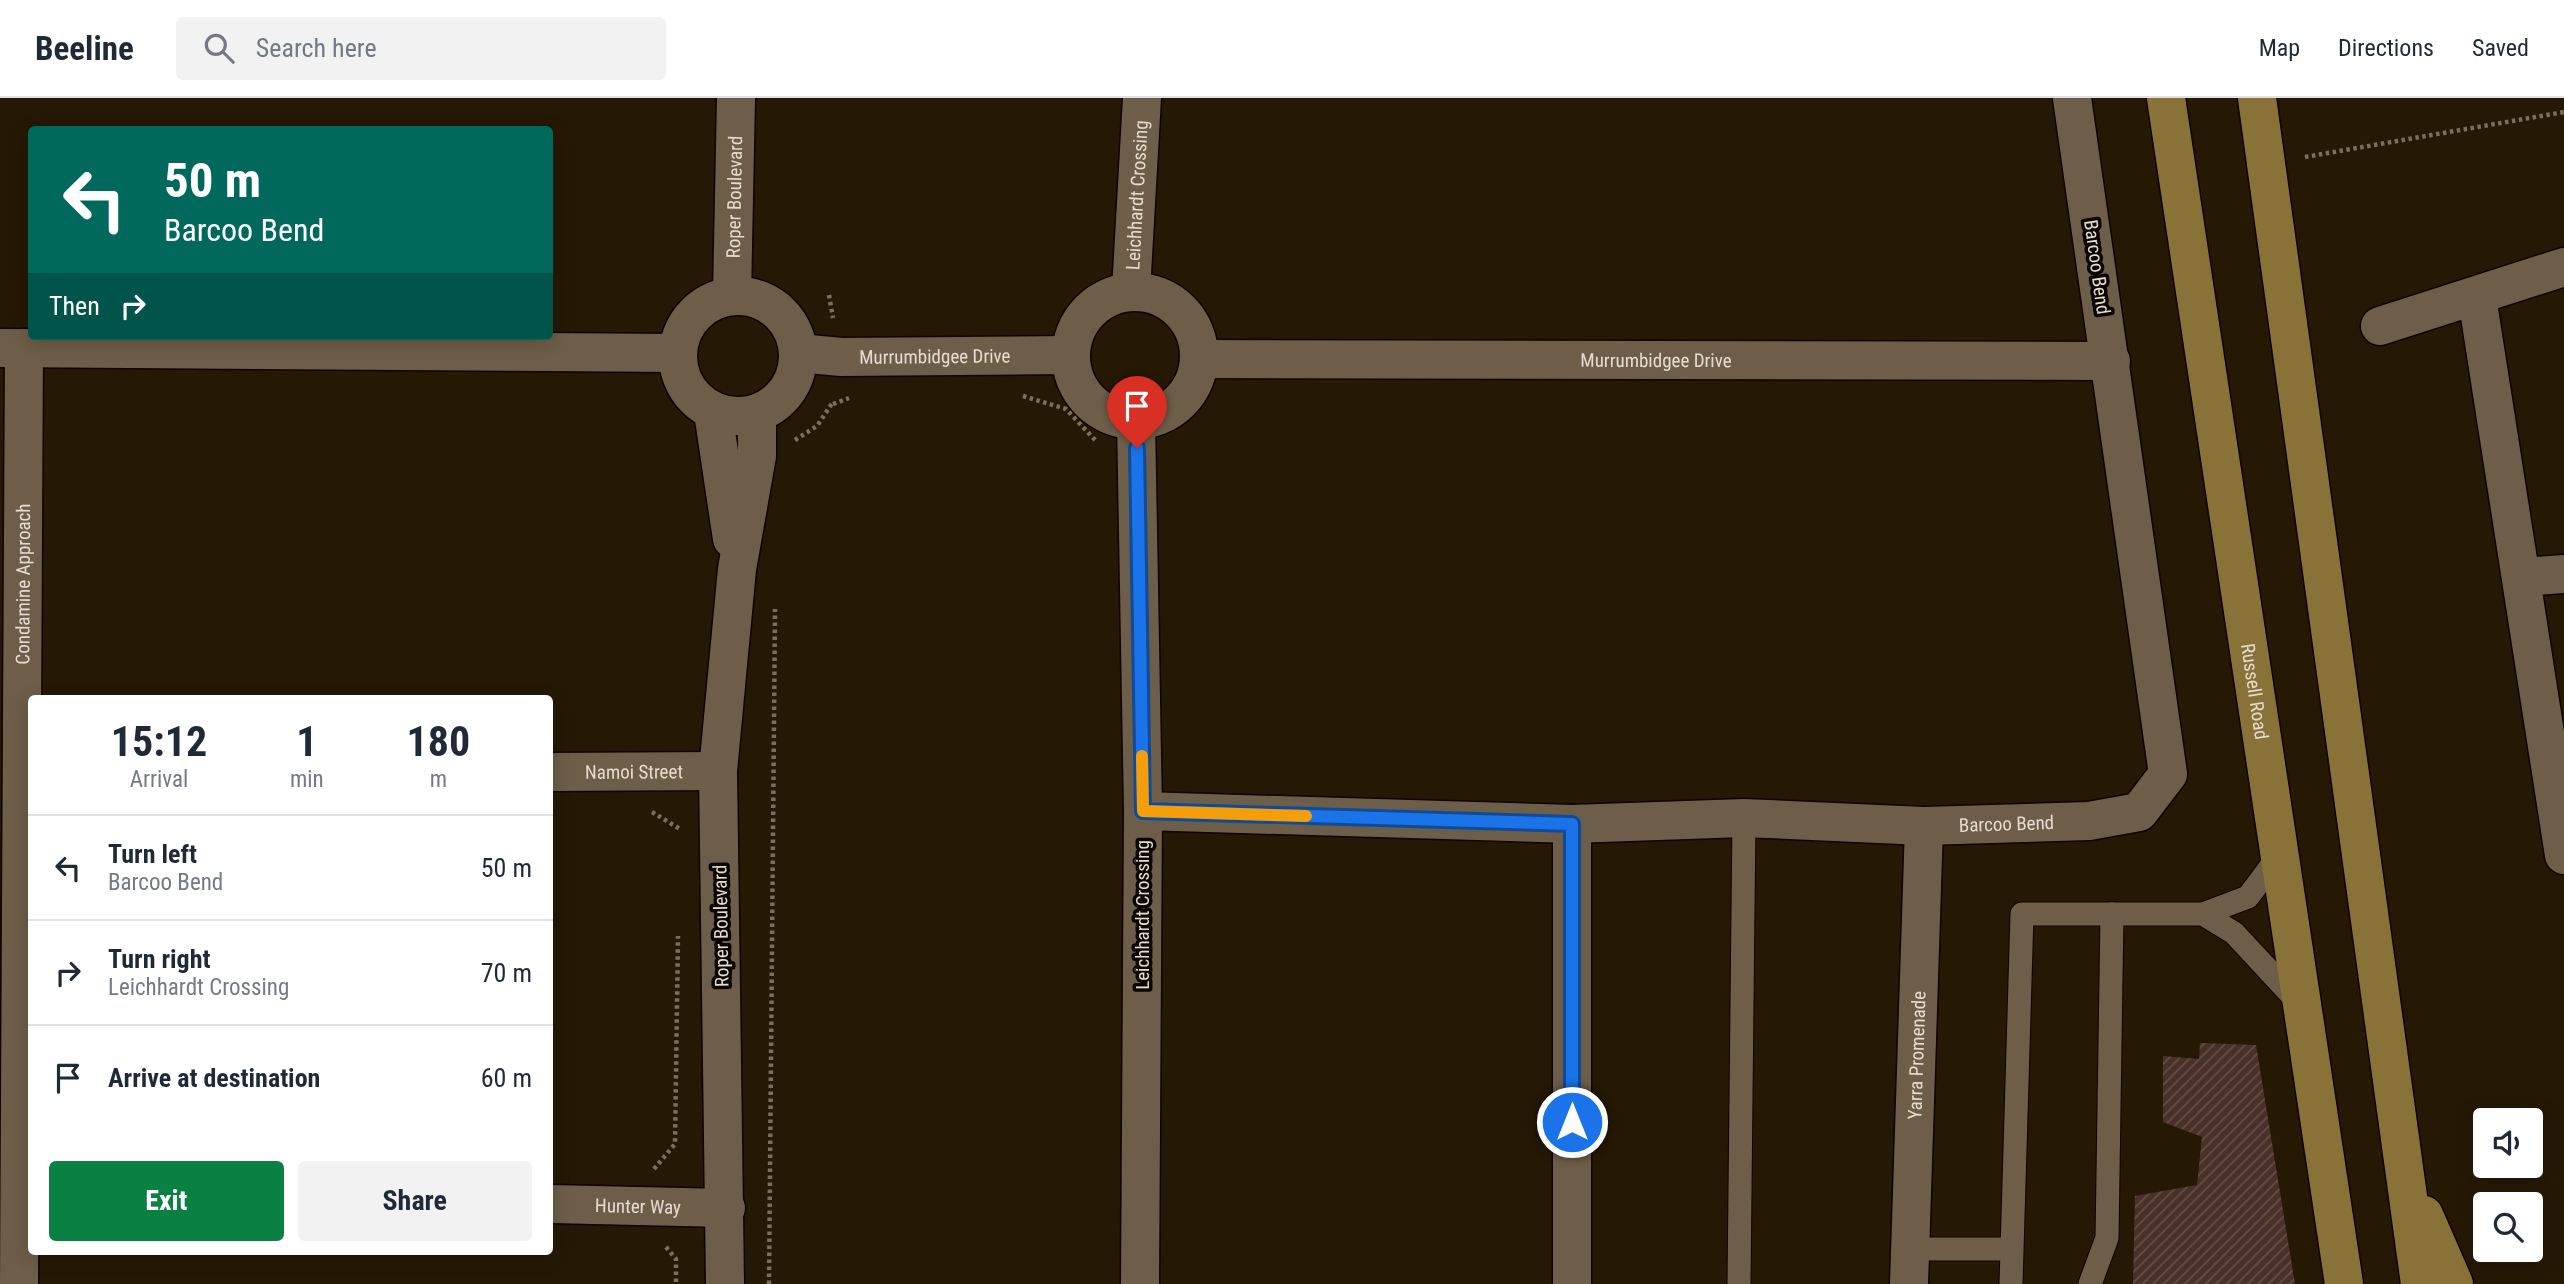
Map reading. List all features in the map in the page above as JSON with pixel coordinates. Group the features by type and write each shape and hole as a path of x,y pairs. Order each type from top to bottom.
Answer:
{"main road":[{"name":"Russell Road","path":"2166,98 2344,1284"},
{"path":"2257,98 2420,1284"},
{"path":"2398,1126 2429,1231 2454,1284"}],"street":[{"name":"Roper Boulevard","path":"732,295 736,98"},
{"name":"Leichhardt Crossing","path":"1131,291 1142,98"},
{"name":"Barcoo Bend","path":"1143,811 1572,824 1744,818 1924,826 2089,821 2138,813 2168,774 2072,98"},
{"path":"2380,326 2563,273"},
{"path":"1131,291 1153,293 1172,302 1188,318 1197,338 1199,359 1196,378 1187,395 1156,417 1136,420 1107,413 1083,394 1074,376 1071,355 1078,327 1096,304 1112,295 1131,291"},
{"path":"732,295 752,296 770,304 785,317 794,334 799,354 796,372 788,390 775,404 757,414 743,417 713,412 686,388 679,372 677,353 688,320 700,308 732,295"},
{"path":"2477,297 2564,855"},
{"path":"12,348 677,353"},
{"name":"Condamine Approach","path":"12,348 28,777 26,1194 19,1284"},
{"name":"Murrumbidgee Drive","path":"799,354 841,357 1071,355"},
{"name":"Murrumbidgee Drive","path":"1199,359 2110,361"},
{"name":"Roper Boulevard","path":"713,412 737,569"},
{"name":"Roper Boulevard","path":"724,1284 726,1208 718,771 737,569 757,456 757,414"},
{"name":"Leichhardt Crossing","path":"1136,420 1143,811 1140,1284"},
{"path":"2522,577 2564,574"},
{"name":"Namoi Street","path":"553,772 718,771"},
{"path":"1572,824 1572,1284"},
{"name":"Yarra Promenade","path":"1911,1266 1924,826"},
{"name":"Hunter Way","path":"553,1204 726,1208"}],"lane":[{"path":"1739,1284 1744,818"},
{"path":"2011,1284 2022,914 2203,914 2248,897 2280,854"},
{"path":"2090,1284 2107,1238 2112,914"},
{"path":"2203,914 2234,933 2302,1006"},
{"path":"1911,1266 2011,1249"}],"path":[{"path":"2299,158 2564,112"},
{"path":"1017,394 1066,409 1094,437 1099,450"},
{"path":"833,404 859,395"},
{"path":"769,1284 775,600"},
{"path":"654,772 652,812 680,829 680,843"},
{"path":"676,1284 676,1259 656,1235 653,1170 675,1144 678,925"}],"building":[{"path":"2200,1043 2256,1045 2295,1284 2133,1284 2135,1196 2197,1185 2202,1137 2163,1122 2163,1056 2199,1059"}],"slow traffic":[{"path":"1142,756 1143,811 1306,816"}],"route":[{"path":"1137,448 1143,811 1572,824 1572,1122"}]}
